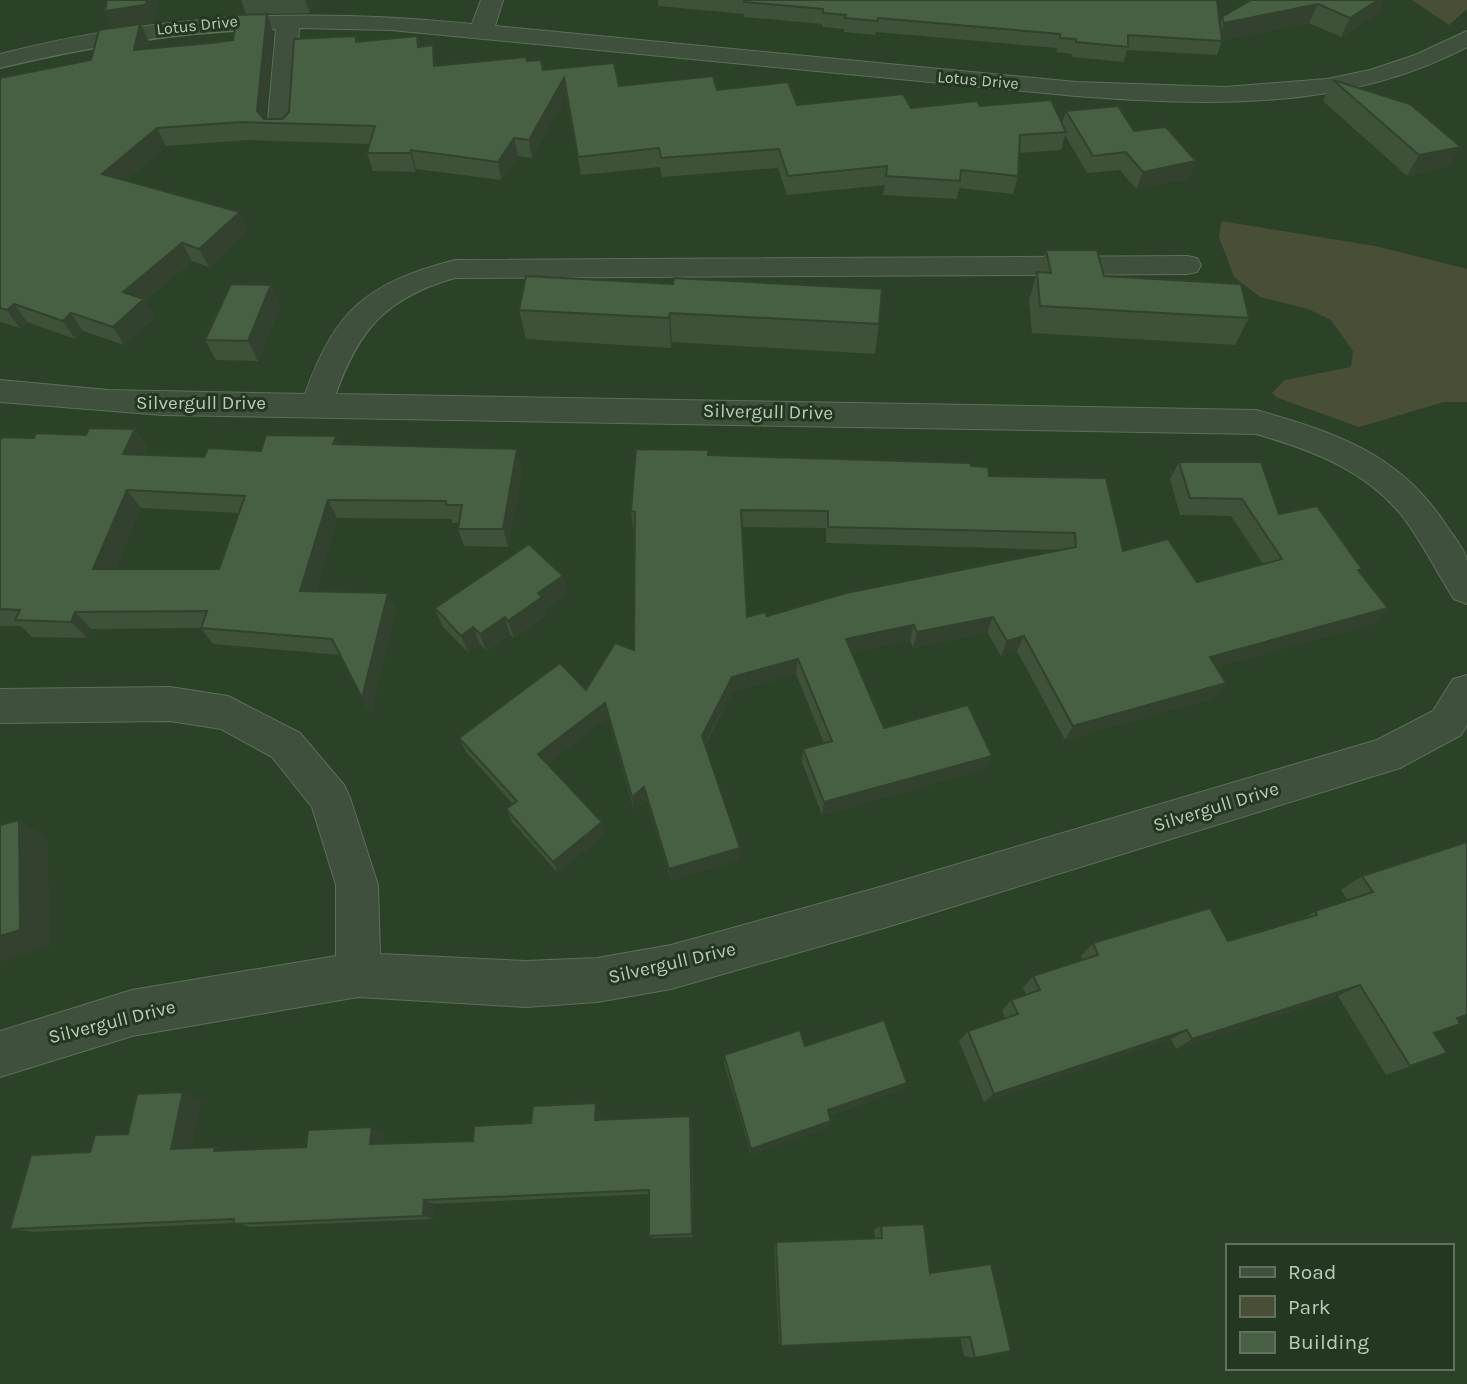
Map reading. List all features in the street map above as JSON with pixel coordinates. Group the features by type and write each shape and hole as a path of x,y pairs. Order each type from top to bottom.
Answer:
{"street":[{"path":"481,33 492,0"},
{"path":"280,130 288,20"},
{"name":"Lotus Drive","path":"0,61 41,50 145,30 242,21 391,23 1076,89 1188,96 1299,90 1344,82 1405,68 1467,38"},
{"path":"317,404 341,346 358,318 385,293 418,277 455,269 1187,265"},
{"name":"Silvergull Drive","path":"0,391 57,399 148,404 317,404 1256,422 1312,438 1373,469 1417,509 1467,589"},
{"name":"Silvergull Drive","path":"0,1054 132,1013 358,975 526,984 597,980 671,967 900,902 1386,755 1447,723 1467,691"},
{"path":"0,706 170,704 228,713 286,745 330,798 357,885 358,975"}],"green space":[{"path":"1412,0 1467,0 1467,9 1449,25"},
{"path":"1221,221 1375,246 1467,269 1467,402 1444,402 1359,427 1278,398 1272,393 1285,380 1351,367 1353,351 1331,320 1308,309 1260,297 1234,277 1219,237"}],"building":[{"path":"107,0 147,0 145,5 105,11"},
{"path":"744,0 1217,0 1222,41 1128,35 1128,47 1076,42 1076,39 1060,38 1060,34 878,18 877,21 845,18 846,15 823,13 823,9"},
{"path":"1251,0 1378,0 1350,18 1318,4 1224,23 1222,17"},
{"path":"267,14 257,111 264,119 282,119 289,112 294,39 356,36 356,42 417,36 418,47 433,45 434,66 526,57 527,61 541,60 543,70 614,63 619,86 713,76 717,90 788,82 797,105 903,94 911,108 977,101 980,106 1051,100 1066,132 1020,135 1018,176 961,170 960,181 886,176 887,166 788,176 779,149 661,158 659,148 578,157 564,78 529,140 514,138 498,162 411,150 410,153 367,153 375,126 241,122 157,128 102,174 240,212 199,249 182,243 123,292 144,299 113,327 71,313 63,321 14,304 7,310 0,308 0,78 91,60 99,30 140,24 134,50 210,43 233,40 237,15"},
{"path":"1333,80 1410,104 1461,147 1419,155"},
{"path":"1118,106 1134,131 1166,127 1196,161 1143,172 1126,152 1093,156 1066,111"},
{"path":"1046,250 1097,250 1104,276 1241,284 1249,318 1040,306 1037,272 1051,273"},
{"path":"526,276 673,284 674,278 882,289 879,324 670,313 669,318 519,310"},
{"path":"231,284 271,285 248,341 205,340"},
{"path":"89,428 135,429 123,454 204,457 208,448 261,451 266,435 336,436 333,444 517,449 503,529 458,529 462,505 446,505 446,501 328,500 300,591 388,593 362,698 332,639 201,628 207,611 75,612 71,622 15,620 20,610 0,609 0,441 2,437 34,438 36,433 86,435","holes":["127,490 245,496 219,569 93,569"]},
{"path":"636,449 708,450 708,455 970,463 971,466 988,467 989,476 1106,478 1123,551 1168,539 1197,582 1282,559 1242,499 1190,498 1179,462 1261,462 1279,514 1317,506 1362,569 1358,570 1388,608 1210,657 1226,683 1073,726 1024,636 1007,641 993,617 917,632 914,625 846,639 884,728 968,705 992,756 824,802 803,749 832,741 798,659 732,677 702,736 740,848 669,869 644,787 632,797 605,703 538,754 602,822 553,862 506,809 517,801 459,738 560,663 586,690 615,643 634,650 635,512 631,511","holes":["741,510 828,511 828,527 1075,533 1076,547 846,593 767,616 765,612 747,617"]},
{"path":"529,544 563,576 538,593 542,597 508,621 505,617 480,634 473,627 461,636 435,608"},
{"path":"19,820 20,930 0,936 0,825"},
{"path":"1467,842 1467,1015 1457,1018 1460,1024 1434,1033 1447,1053 1410,1066 1360,985 1192,1039 1187,1030 994,1094 968,1031 1018,1014 1011,1000 1040,990 1033,976 1098,955 1093,943 1210,908 1228,941 1317,915 1315,911 1373,892 1362,876"},
{"path":"884,1020 907,1083 828,1110 831,1121 751,1149 724,1055 800,1030 805,1046"},
{"path":"183,1092 171,1149 215,1147 214,1151 306,1147 308,1130 372,1127 370,1144 473,1141 474,1126 531,1123 533,1106 596,1103 595,1120 690,1116 692,1234 649,1236 649,1190 424,1200 423,1216 234,1224 234,1219 10,1229 31,1155 90,1152 95,1135 128,1134 137,1094"},
{"path":"924,1224 930,1273 991,1264 1011,1351 975,1358 970,1337 781,1346 776,1242 882,1238 881,1226"}]}
